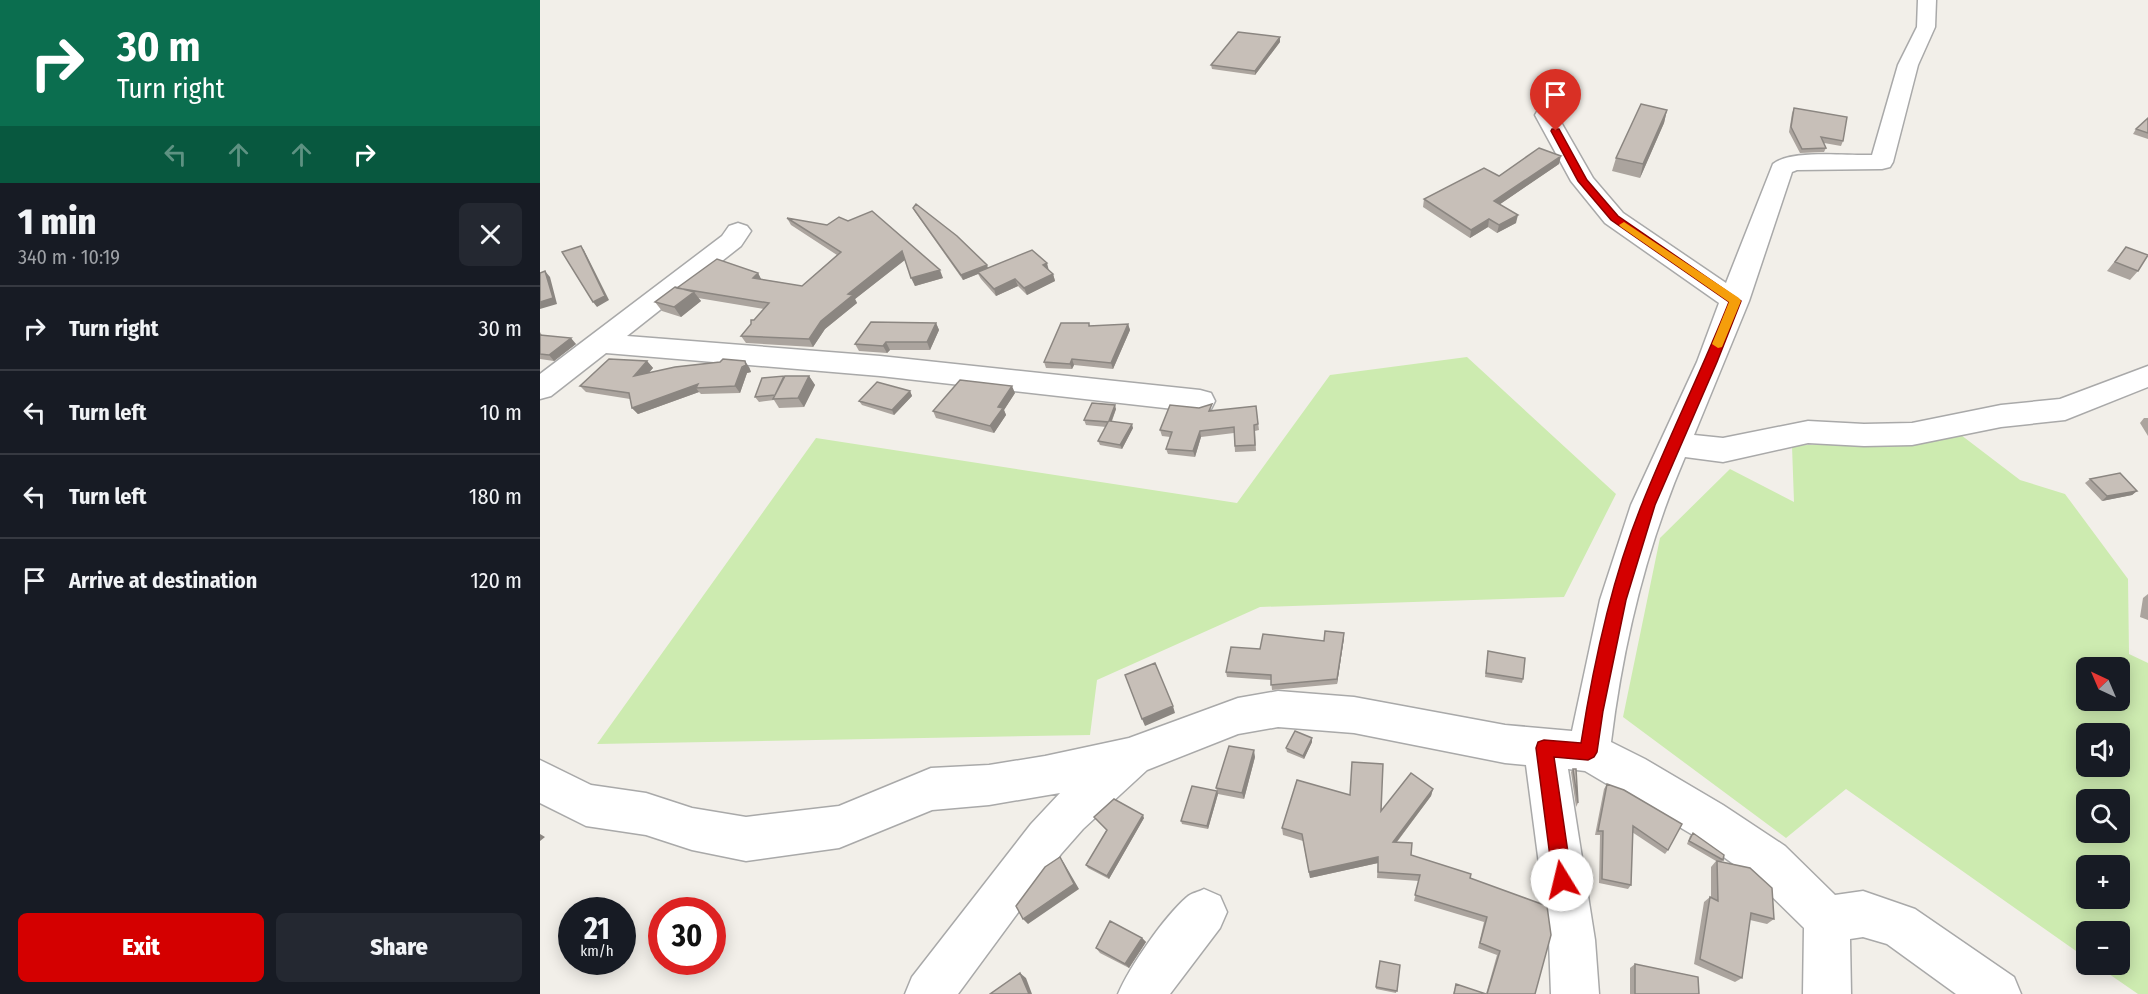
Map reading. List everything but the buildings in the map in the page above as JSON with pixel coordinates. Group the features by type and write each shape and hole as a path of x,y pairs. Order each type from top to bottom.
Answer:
{"street":[{"path":"1588,752 1618,600 1648,505 1711,362 1783,166 1797,163 1882,162 1908,65 1926,27 1927,0"},
{"path":"1546,115 1583,181 1614,218 1735,301"},
{"path":"540,389 732,241 738,231"},
{"path":"600,343 880,366 1200,401"},
{"path":"1674,444 1723,450 1808,432 1863,435 1912,434 2001,416 2065,409 2148,376"},
{"path":"540,780 586,805 646,814 692,829 746,839 839,827 931,789 989,785 1045,776 1133,756 1238,716 1278,709 1354,715 1505,744 1588,752 1630,772 1708,820 1769,862 1827,920 1827,994"},
{"path":"1544,748 1572,940 1575,994"},
{"path":"928,994 1046,838 1068,814 1133,756"},
{"path":"1142,994 1167,957 1204,912"},
{"path":"1827,920 1863,914 1899,925 1997,994"}],"green space":[{"path":"1467,357 1616,494 1564,597 1260,607 1097,680 1090,735 597,744 816,438 1237,503 1330,375"},
{"path":"1961,435 2020,480 2065,494 2128,579 2129,654 2148,663 2148,994 2138,994 2110,975 2130,975 2130,921 2076,921 2076,951 1846,789 1786,838 1623,717 1660,538 1730,469 1794,502 1792,446"}],"slow traffic":[{"path":"1624,225 1735,301 1718,344"}],"route":[{"path":"1556,131 1583,181 1614,218 1735,301 1711,362 1648,505 1618,600 1588,752 1544,748 1562,880"}]}
